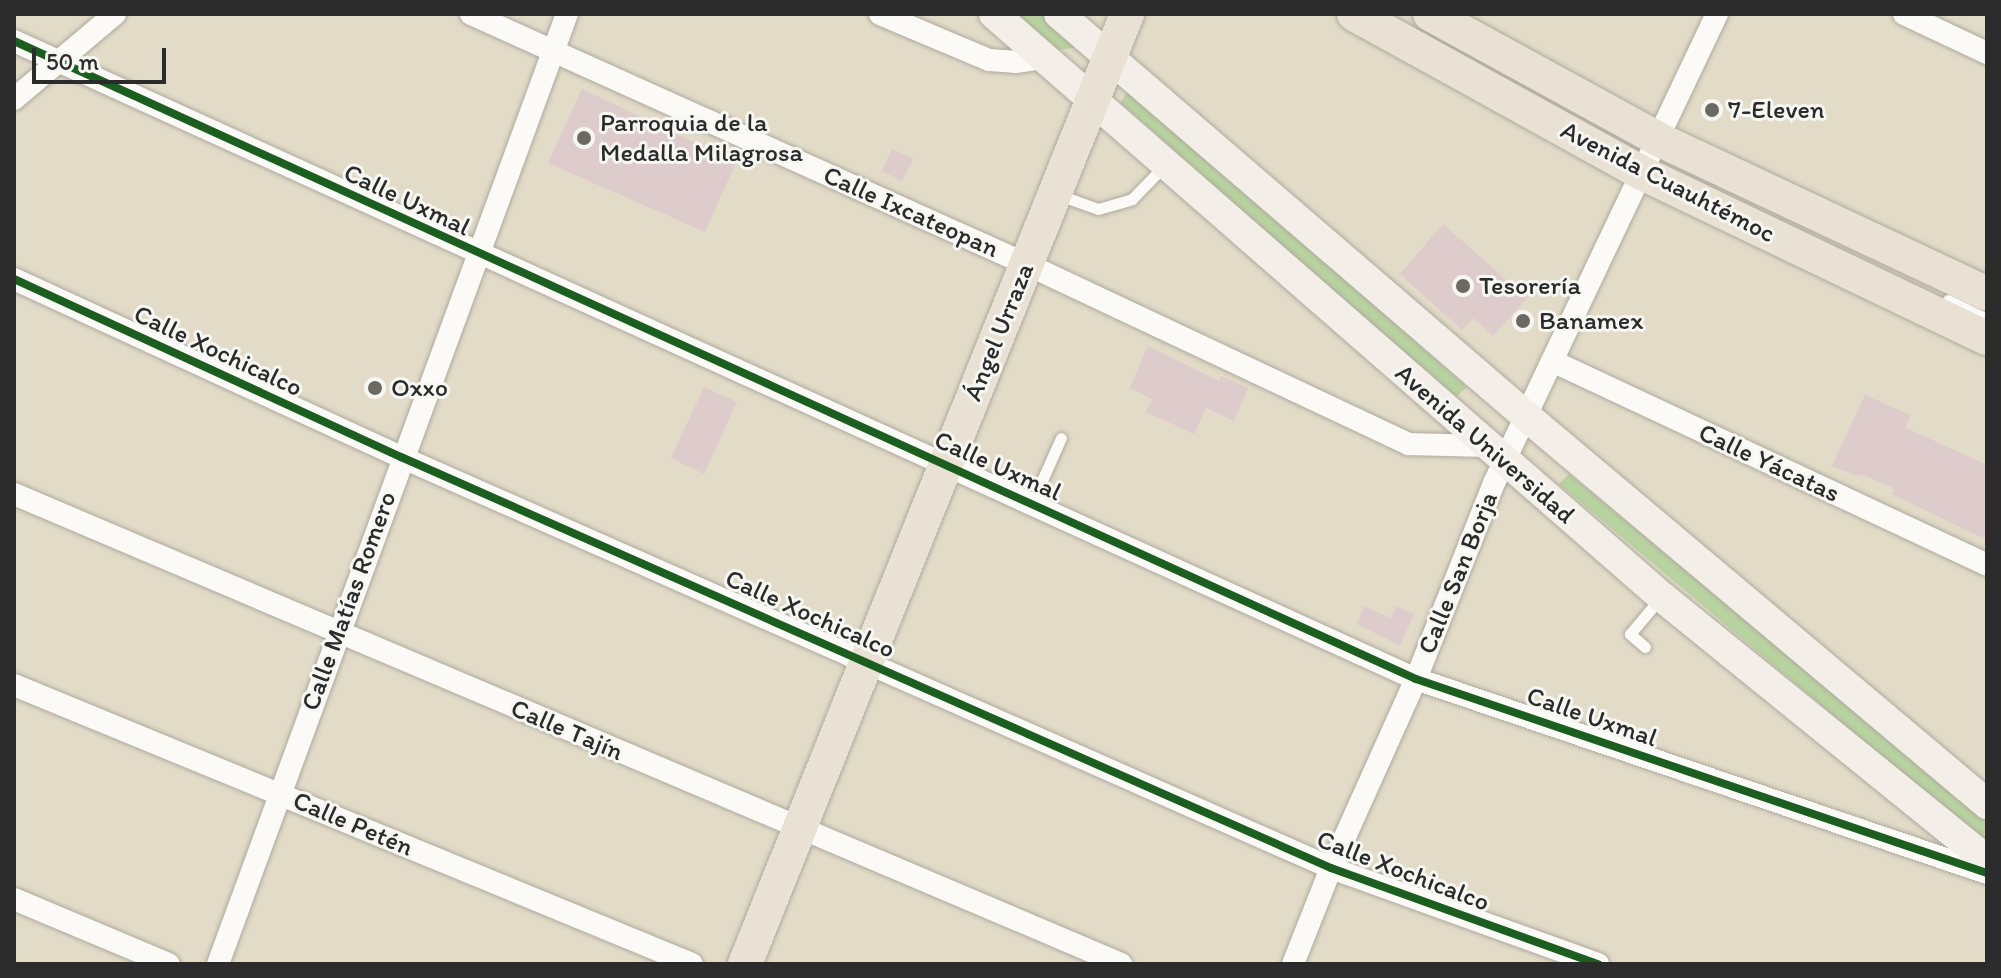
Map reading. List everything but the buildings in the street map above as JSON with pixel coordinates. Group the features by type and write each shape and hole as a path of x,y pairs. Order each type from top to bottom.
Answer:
{"main road":[{"name":"Avenida Universidad","path":"994,14 1164,166 1662,597 1987,860"},
{"name":"Avenida Universidad","path":"1059,14 1526,416 1987,804"},
{"path":"1108,58 1127,14"},
{"name":"Avenida Cuauhtémoc","path":"1354,14 1649,158 1987,338"},
{"name":"Avenida Cuauhtémoc","path":"1430,14 1649,158 1987,294"},
{"name":"Ángel Urraza","path":"745,964 1108,58"}],"street":[{"path":"14,99 115,14"},
{"name":"Calle Ixcateopan","path":"471,14 1026,264 1409,444 1495,453"},
{"name":"Calle Matías Romero","path":"218,964 401,457 567,14"},
{"path":"880,14 989,60 1015,62 1042,58"},
{"name":"Calle San Borja","path":"1293,964 1331,868 1416,679 1495,453 1526,416 1717,14"},
{"path":"1904,14 1987,53"},
{"name":"Calle Uxmal","path":"14,41 1416,679 1987,873"},
{"name":"Calle Xochicalco","path":"14,279 401,457 1331,868 1598,964"},
{"name":"Calle Yácatas","path":"1552,361 1987,565"},
{"name":"Calle Tajín","path":"14,494 1121,964"},
{"name":"Calle Petén","path":"14,685 692,964"},
{"path":"14,899 169,964"}],"lane":[{"path":"1053,193 1098,209 1132,199 1164,166"},
{"path":"1931,292 1987,319"},
{"path":"1032,503 1061,438"},
{"path":"1645,647 1630,634 1662,597"}],"green space":[{"path":"1018,14 1042,14 1080,47 1057,50"},
{"path":"1129,87 1467,387 1454,399 1121,103"},
{"path":"1569,474 1987,820 1987,845 1559,484"}],"cycle path":[{"path":"14,41 1416,679 1987,873"},
{"path":"14,279 401,457 1331,868 1598,964"}],"place":[{"name":"7-Eleven","path":"1712,110"},
{"name":"Parroquia de la Medalla Milagrosa","path":"584,138"},
{"name":"Tesorería","path":"1463,286"},
{"name":"Banamex","path":"1523,321"},
{"name":"Oxxo","path":"375,388"}]}
